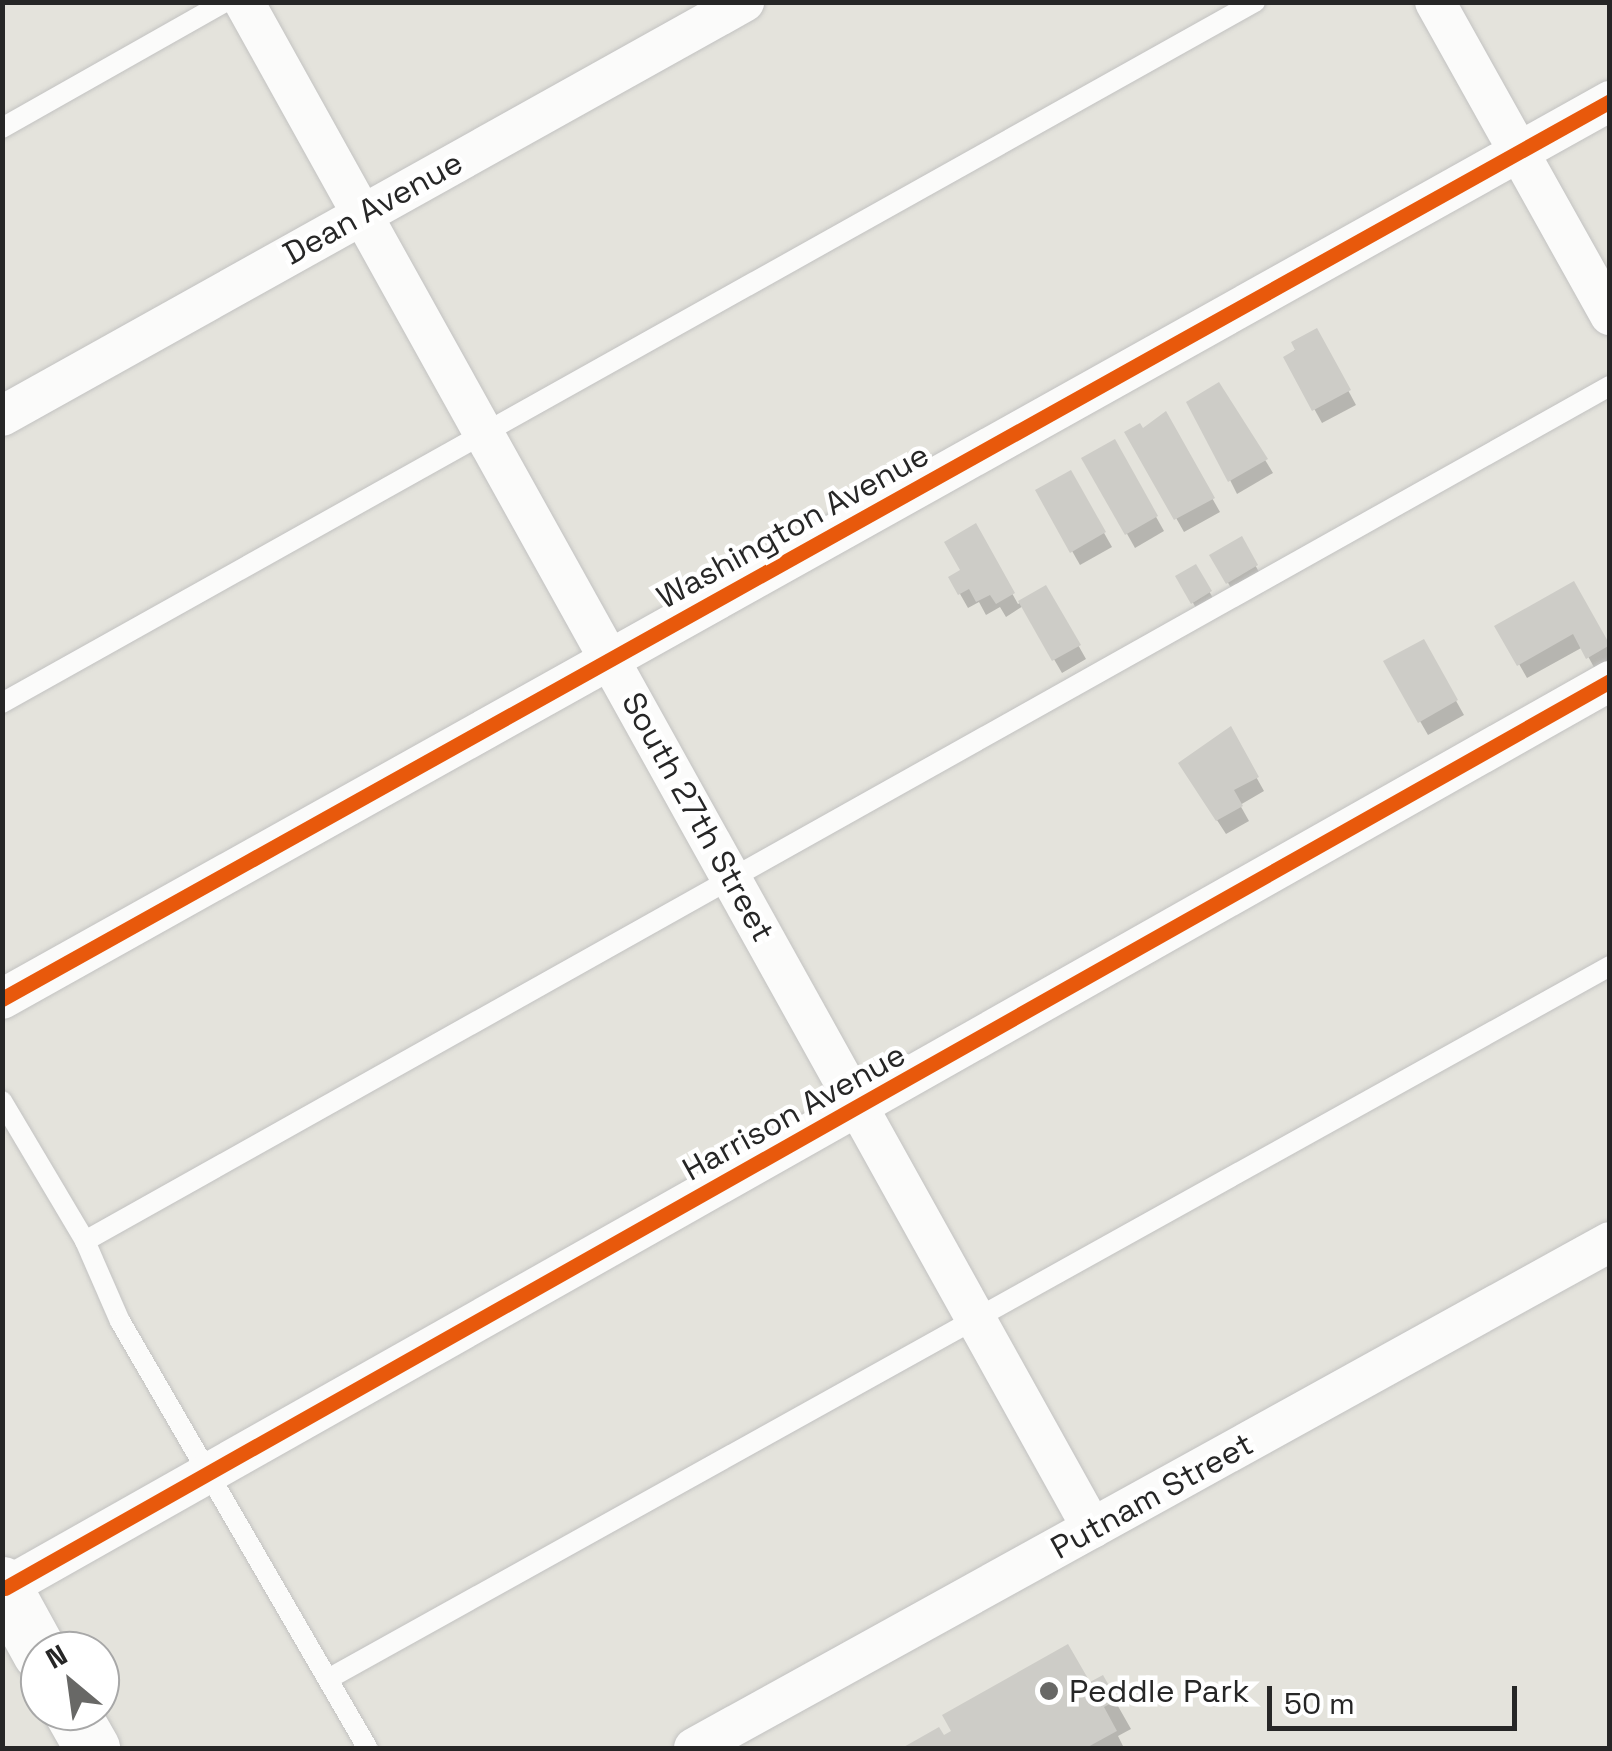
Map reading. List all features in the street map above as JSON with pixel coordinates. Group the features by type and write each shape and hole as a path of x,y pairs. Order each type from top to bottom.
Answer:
{"main road":[{"path":"4,1586 28,1631"}],"street":[{"name":"South 27th Street","path":"244,2 484,436 612,658 974,1323 1092,1528"},
{"name":"Dean Avenue","path":"2,416 744,2"},
{"path":"1435,2 1610,316"},
{"name":"Washington Avenue","path":"2,999 1610,100"},
{"name":"Harrison Avenue","path":"4,1586 1610,681"},
{"name":"Putnam Street","path":"694,1748 745,1736 1092,1528 1610,1242"}],"lane":[{"path":"2,128 225,2"},
{"path":"2,702 1255,2"},
{"path":"85,1240 730,875 1610,386"},
{"path":"328,1680 1610,966"},
{"path":"2,1101 85,1240 120,1321 368,1748"}],"building":[{"path":"1317,328 1351,390 1312,411 1283,357 1295,350 1291,342"},
{"path":"1219,382 1268,459 1228,482 1186,402"},
{"path":"1166,411 1215,498 1174,520 1124,432 1140,423 1143,428"},
{"path":"1115,439 1158,516 1125,535 1081,458"},
{"path":"1071,470 1106,532 1070,553 1035,490"},
{"path":"976,523 1015,593 996,604 990,595 976,602 969,589 958,595 948,577 960,570 944,542"},
{"path":"1242,536 1258,565 1226,584 1209,555"},
{"path":"1196,564 1212,591 1191,604 1175,576"},
{"path":"1574,581 1610,645 1586,659 1573,634 1517,666 1494,626"},
{"path":"1046,585 1081,645 1052,661 1018,601"},
{"path":"1424,639 1458,700 1418,723 1383,661"},
{"path":"1231,726 1259,777 1234,790 1243,806 1216,821 1178,763"},
{"name":"Peddle Park","path":"1068,1644 1090,1682 1103,1675 1117,1700 1104,1707 1117,1731 1086,1748 902,1748 939,1727 944,1735 951,1731 942,1715"}],"cycle path":[{"path":"2,999 1610,101"},
{"path":"5,1588 1610,681"}],"place":[{"name":"Peddle Park","path":"1049,1691"}]}
